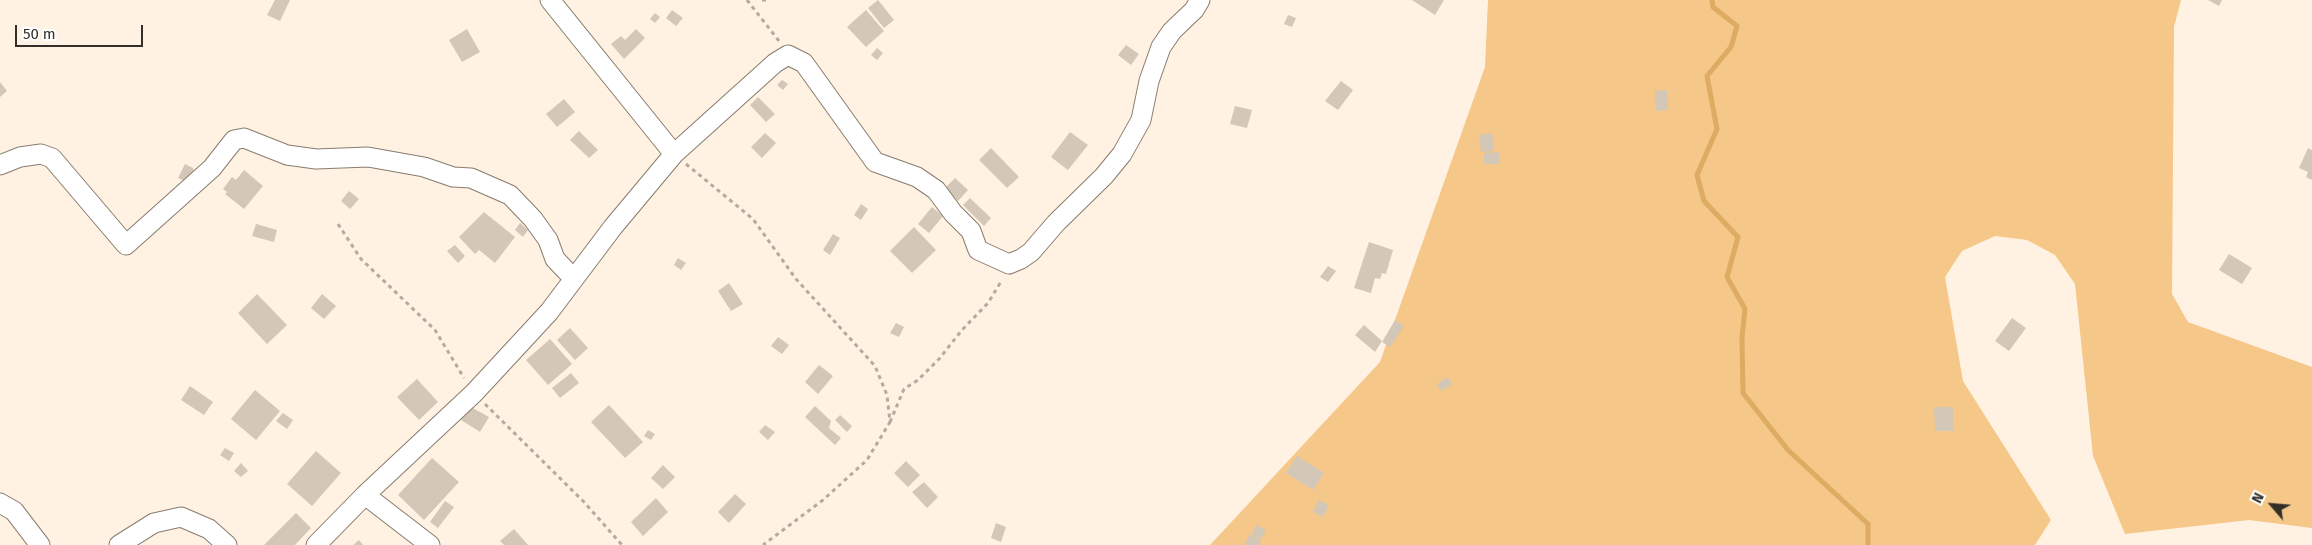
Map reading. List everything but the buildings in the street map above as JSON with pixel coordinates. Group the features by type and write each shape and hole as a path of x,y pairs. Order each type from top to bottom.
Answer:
{"street":[{"path":"550,0 674,154"},
{"path":"316,545 365,495 474,393 549,312 613,227 674,154 775,64 788,55 804,63 875,162 918,178 936,190 953,213 971,231 978,250 1009,264 1022,259 1031,252 1056,223 1104,176 1122,154 1141,120 1149,82 1161,47 1172,31 1194,10 1200,0"},
{"path":"0,165 20,157 41,154 52,158 126,245 212,168 234,140 244,138 287,155 316,159 368,157 424,167 453,177 471,178 510,195 548,240 555,259 574,279"},
{"path":"365,495 430,545"},
{"path":"0,503 14,511 40,545"},
{"path":"118,545 154,523 181,517 209,529 228,545"}],"path":[{"path":"747,0 771,28 788,55"},
{"path":"762,0 770,0"},
{"path":"674,154 753,219 796,279 875,366 887,395 890,422"},
{"path":"763,545 823,500 868,460 890,422 904,389 918,380 988,303 999,288 1009,264"}],"shaded area":[{"path":"1488,0 2181,0 2174,27 2172,294 2188,322 2312,367 2312,528 2249,520 2125,534 2093,456 2075,284 2055,255 2027,240 1995,236 1962,251 1945,277 1963,381 2051,520 2035,545 1210,545 1380,362 1485,67"}],"waterway":[{"path":"1712,0 1713,7 1737,26 1731,47 1707,76 1717,129 1697,175 1704,201 1738,237 1727,277 1745,309 1742,338 1743,393 1788,450 1868,524 1868,545"}]}
